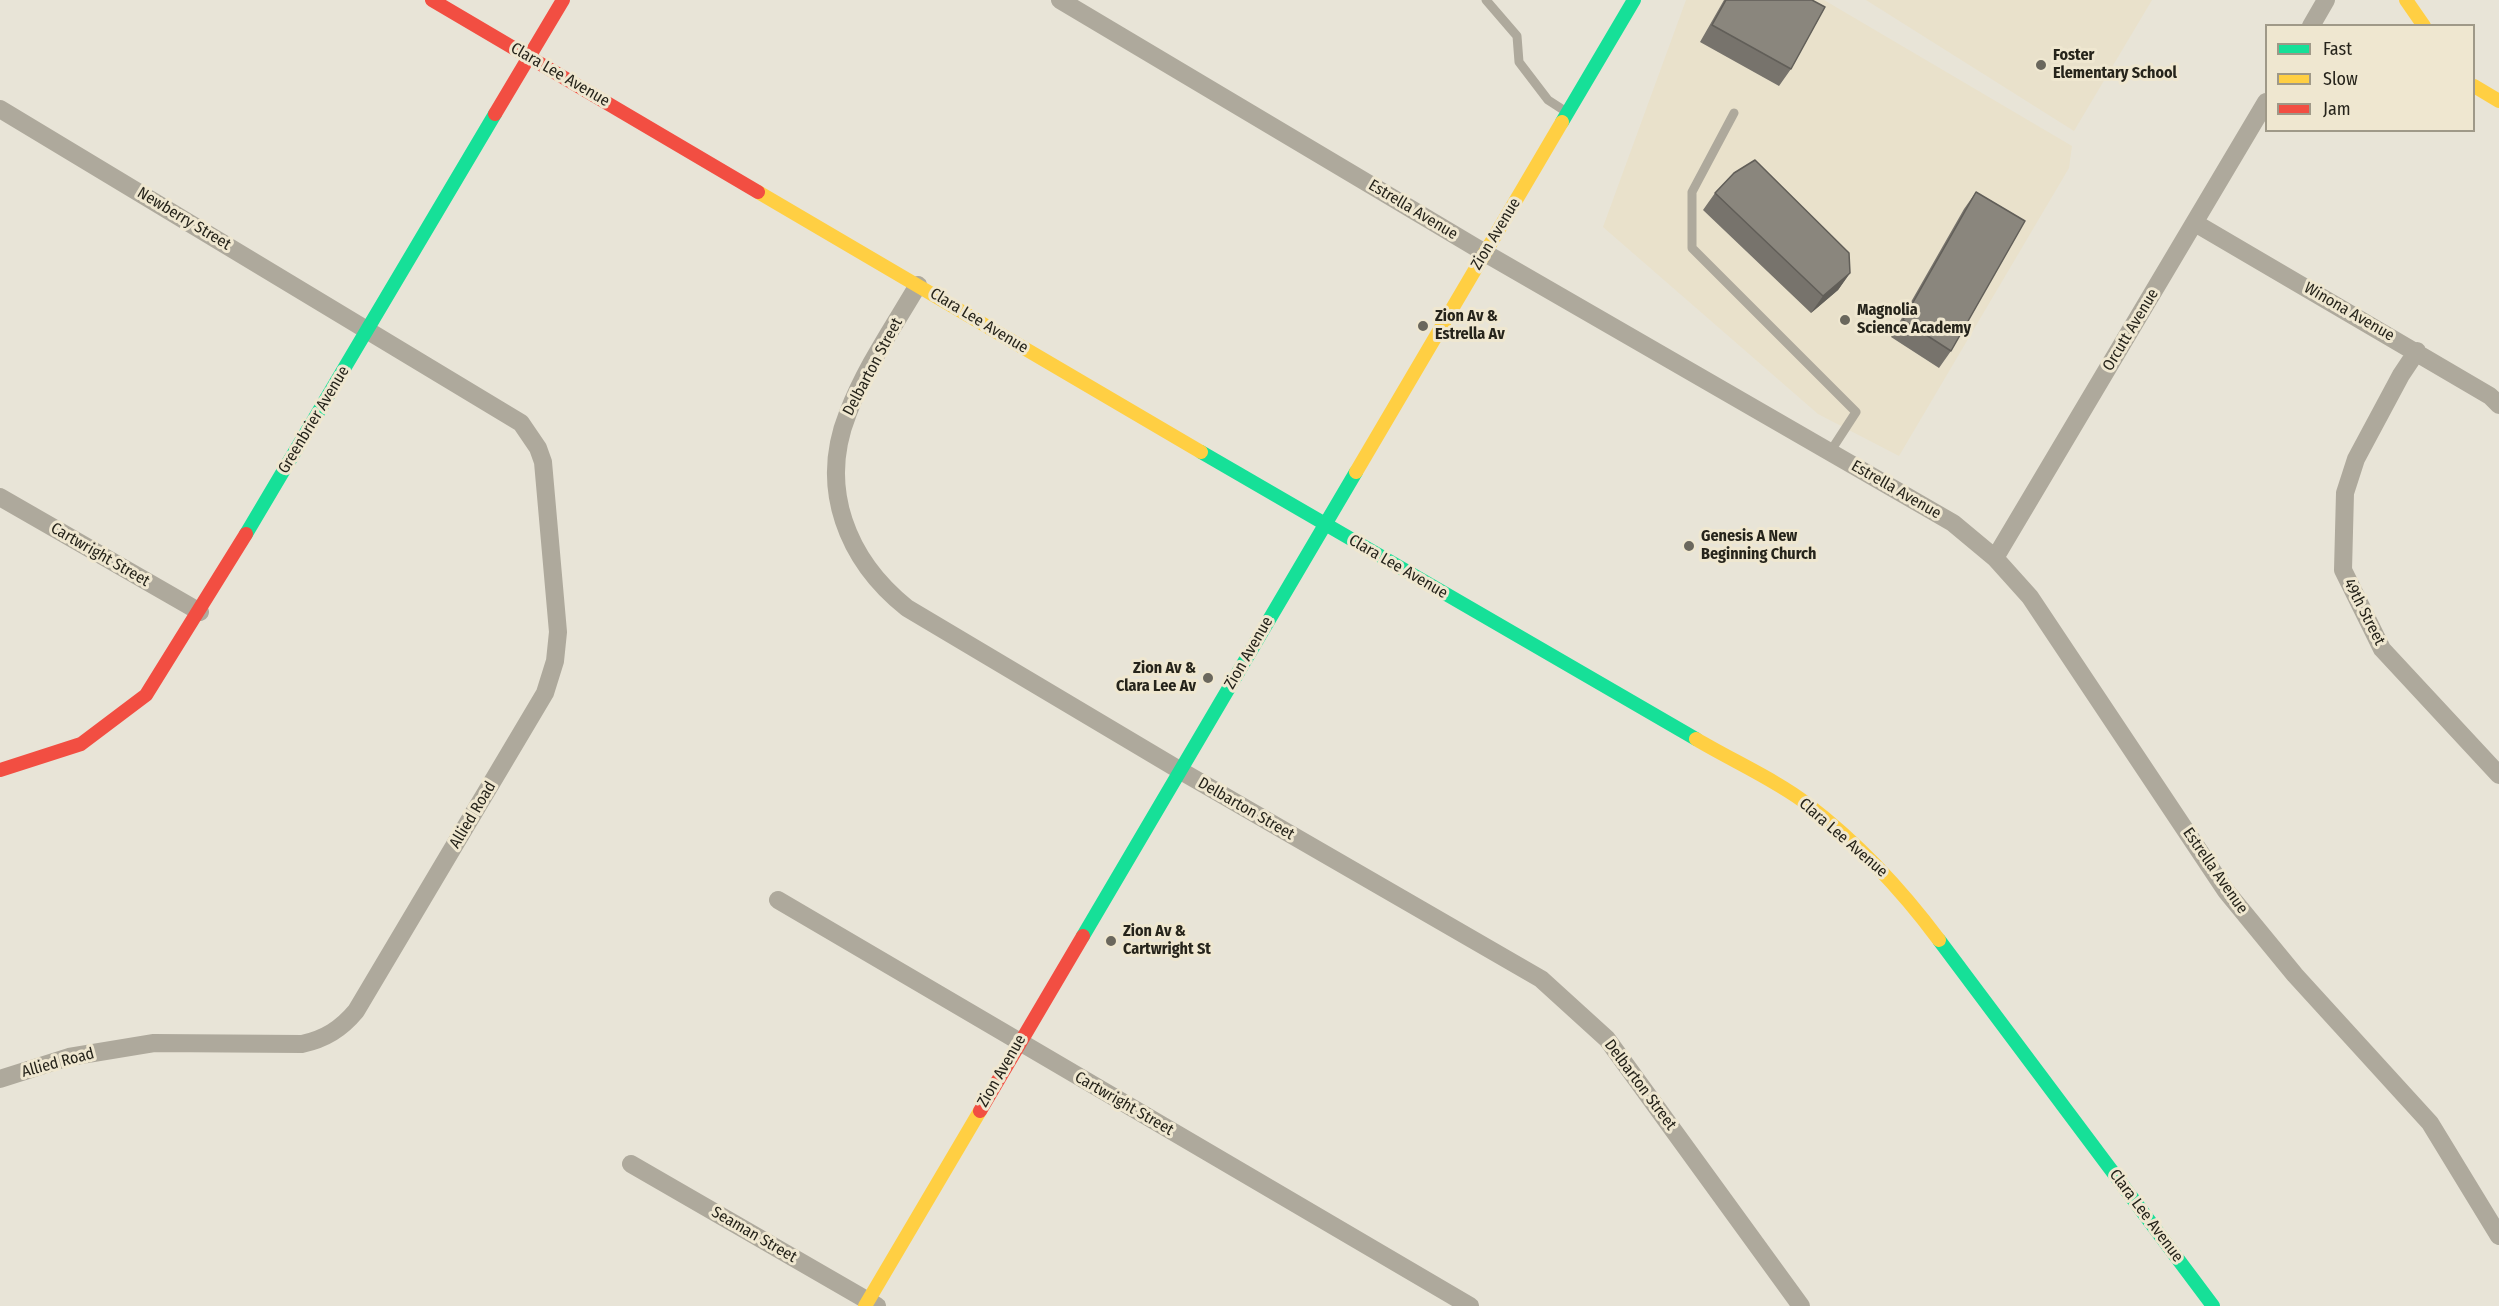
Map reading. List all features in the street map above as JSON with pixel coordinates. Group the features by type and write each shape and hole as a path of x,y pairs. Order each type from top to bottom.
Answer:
{"street":[{"name":"Clara Lee Avenue","path":"432,0 1324,525 1806,803 1878,866 1914,906 2213,1306"},
{"name":"Greenbrier Avenue","path":"0,770 81,744 146,695 200,612 563,0"},
{"name":"Estrella Avenue","path":"1060,0 1485,253 1953,523 1995,558 2030,597 2226,891 2295,975 2430,1123 2499,1236"},
{"name":"Zion Avenue","path":"870,1304 1019,1042 1634,0"},
{"path":"2312,24 2326,0"},
{"path":"2406,0 2423,24"},
{"path":"2475,87 2499,101"},
{"name":"Orcutt Avenue","path":"1995,558 2265,104"},
{"name":"Newberry Street","path":"0,109 368,329"},
{"name":"Winona Avenue","path":"2195,223 2417,351 2490,396 2499,405"},
{"name":"Delbarton Street","path":"918,285 856,394 841,434 836,477 838,498 851,541 874,578 907,608 1181,771 1541,979 1607,1039 1801,1306"},
{"name":"Allied Road","path":"0,1079 69,1057 154,1042 295,1045 315,1041 338,1029 356,1011 545,693 555,661 558,632 543,462 538,448 521,423 509,414 368,329"},
{"name":"49th Street","path":"2417,351 2401,375 2356,459 2345,493 2343,570 2382,649 2499,775"},
{"name":"Cartwright Street","path":"0,497 200,612"},
{"name":"Cartwright Street","path":"778,900 1470,1306"},
{"name":"Seaman Street","path":"631,1164 870,1304"}],"lane":[{"path":"1486,0 1516,36 1519,62 1548,100 1568,112"},
{"path":"1734,113 1692,192 1692,248 1857,412 1830,452"}],"shaded area":[{"name":"Magnolia Science Academy","path":"1686,0 1824,0 2072,146 2069,168 1899,456 1818,414 1603,227"},
{"name":"Foster Elementary School","path":"1866,0 2152,0 2074,131"}],"building":[{"path":"1726,0 1812,0 1825,7 1791,69 1712,25"},
{"path":"1755,160 1849,253 1850,273 1823,296 1715,193 1734,173"},
{"path":"1976,192 2025,221 1951,351 1903,320"}],"traffic: fast":[{"path":"1562,122 1634,0"},
{"path":"246,534 495,114"},
{"path":"1201,452 1696,739"},
{"path":"1083,936 1356,472"},
{"path":"1939,940 2213,1306"}],"traffic: slow":[{"path":"2406,0 2423,24"},
{"path":"2475,87 2499,101"},
{"path":"1356,472 1562,122"},
{"path":"758,192 1201,452"},
{"path":"1696,739 1782,787 1826,819 1878,868 1939,940"},
{"path":"865,1306 980,1111"}],"traffic: jam":[{"path":"432,0 758,192"},
{"path":"495,114 563,0"},
{"path":"0,770 81,744 146,695 246,534"},
{"path":"980,1111 1083,936"}],"place":[{"name":"Foster Elementary School","path":"2041,65"},
{"name":"Magnolia Science Academy","path":"1845,320"},
{"name":"Zion Av & Estrella Av","path":"1423,326"},
{"name":"Genesis A New Beginning Church","path":"1689,546"},
{"name":"Zion Av & Clara Lee Av","path":"1208,678"},
{"name":"Zion Av & Cartwright St","path":"1111,941"}]}
